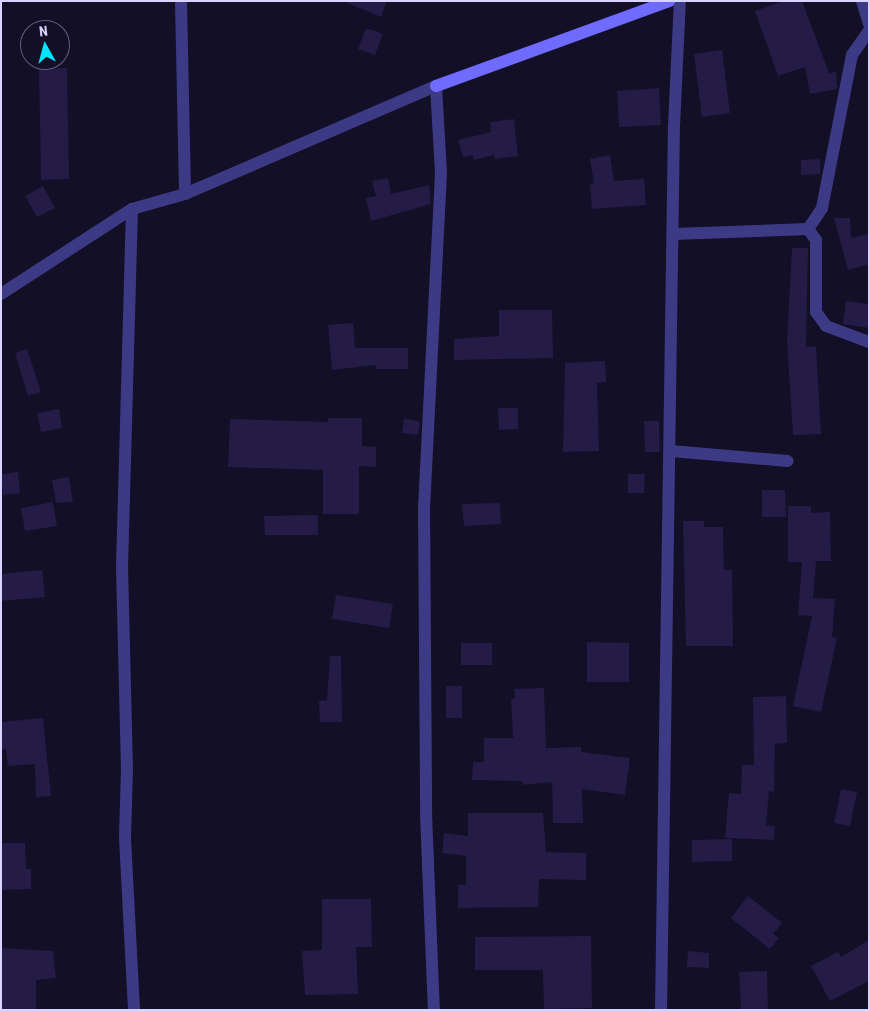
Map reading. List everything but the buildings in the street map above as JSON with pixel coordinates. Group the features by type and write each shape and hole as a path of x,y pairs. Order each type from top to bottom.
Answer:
{"street":[{"path":"181,1 185,194"},
{"path":"1,294 132,210 185,194 436,86 669,1"},
{"path":"661,1010 671,451 672,234 680,1"},
{"path":"862,1 869,24"},
{"path":"808,229 822,208 852,55 869,31"},
{"path":"434,1010 426,814 424,506 440,174 436,86"},
{"path":"132,210 122,566 126,769 124,838 134,1010"},
{"path":"672,234 808,229"},
{"path":"808,229 816,240 816,312 826,326 869,342"},
{"path":"671,451 788,461"}]}
